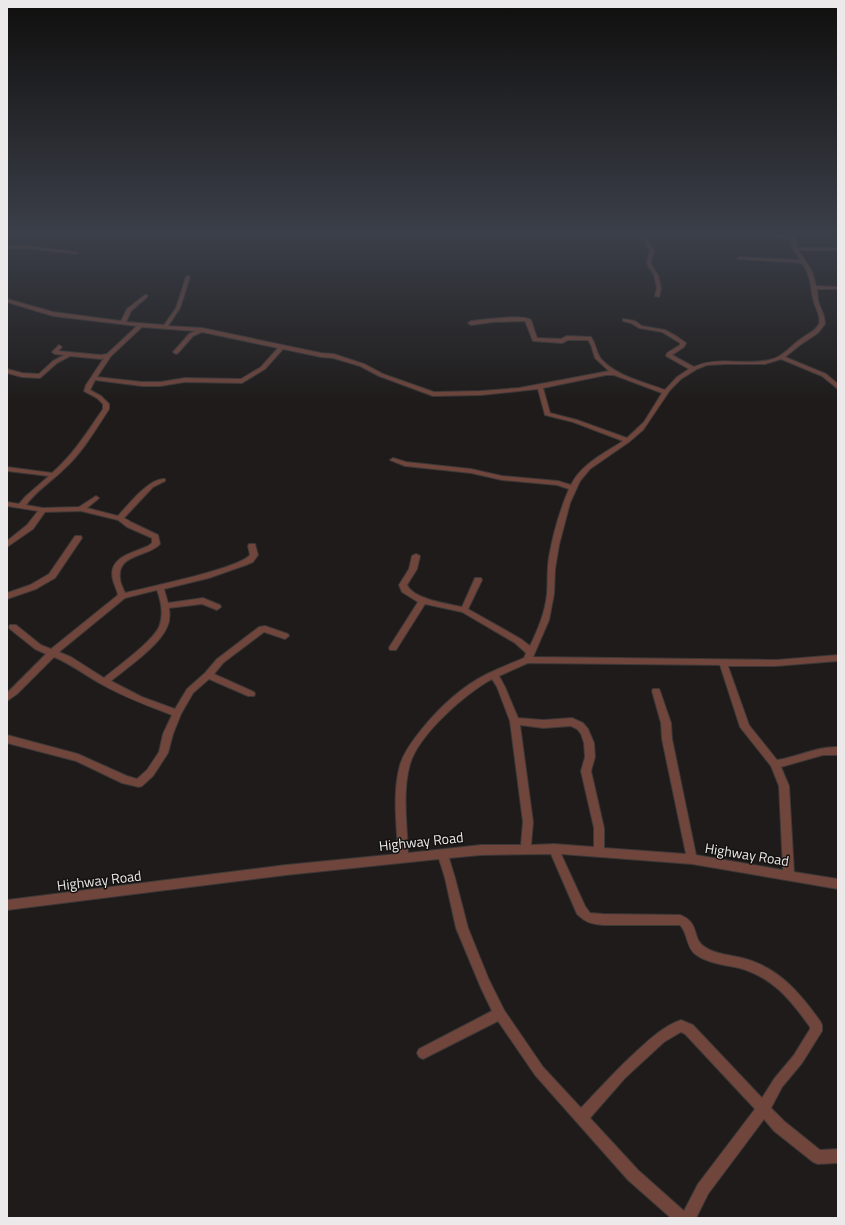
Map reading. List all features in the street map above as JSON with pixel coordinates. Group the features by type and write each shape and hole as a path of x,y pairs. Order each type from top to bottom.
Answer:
{"street":[{"path":"165,327 178,308 184,289"},
{"path":"657,296 659,289"},
{"path":"529,656 543,626 550,597 555,544 573,488 580,475 641,429 666,392 678,379 694,369 721,362 752,364 774,360 781,357 818,330 822,323 814,289"},
{"path":"123,322 129,310 145,296"},
{"path":"7,300 41,312 141,325 202,330 348,360 362,365 381,375 433,394 481,393 540,387 594,375 615,373"},
{"path":"471,323 507,319 525,319 530,323 535,340 562,341 567,338 589,338 594,343 596,354 599,359 615,373 666,392"},
{"path":"625,320 648,328 659,329 683,343 682,346 669,354 669,356 694,369"},
{"path":"22,505 28,497 63,467 78,449 106,409 106,404 99,397 87,391 105,357 141,325"},
{"path":"176,352 191,335 202,330"},
{"path":"94,378 142,384 160,384 185,380 242,381 263,368 282,346"},
{"path":"59,347 56,353 105,357"},
{"path":"7,371 22,375 40,376 55,362 68,355"},
{"path":"781,357 824,375 838,386"},
{"path":"540,387 547,414 575,421 627,440"},
{"path":"393,460 405,464 471,471 502,478 558,483 573,488"},
{"path":"7,469 53,476"},
{"path":"120,518 151,486 164,480"},
{"path":"81,509 96,498"},
{"path":"7,504 22,505 43,510 81,509 120,518 155,537 157,540 153,548 132,555 124,559 119,564 116,578 122,596"},
{"path":"7,545 30,527 43,510"},
{"path":"7,596 33,588 52,576 78,538"},
{"path":"7,698 52,653 122,596 206,576 243,563 250,560 254,555 252,546"},
{"path":"416,556 413,569 403,585 405,590 423,601 464,610 518,641 529,656"},
{"path":"464,610 478,580"},
{"path":"105,682 151,642 163,628 166,606 160,588"},
{"path":"166,606 203,601 217,607"},
{"path":"393,648 423,601"},
{"path":"13,627 38,647 68,659 105,682 139,699 177,713"},
{"path":"7,739 78,758 125,780 139,783 150,773 163,753 168,734 177,713 190,691 208,675 220,661 259,631 266,629 286,636"},
{"path":"403,857 401,795 404,768 416,743 439,715 466,691 479,682 529,656 723,663 776,663 838,658"},
{"path":"723,663 745,727 775,764 784,786 789,875"},
{"path":"208,675 251,694"},
{"path":"494,675 501,687 514,721 528,822 526,849"},
{"path":"656,691 666,722 667,740 692,860"},
{"path":"514,721 543,724 572,722 580,726 585,732 589,743 590,757 586,771 599,828 599,852"},
{"path":"775,764 797,760 816,752 833,750 838,751"},
{"path":"554,849 581,910 587,917 597,920 654,918 682,920 687,925 694,945 702,952 761,970 783,984 816,1025 816,1030 798,1059 778,1083 763,1109 703,1189 688,1218"},
{"name":"Highway Road","path":"7,905 403,857 481,850 554,849 692,860 838,884"},
{"path":"442,853 450,878 462,928 485,984 500,1014 539,1071 633,1175 681,1218"},
{"path":"423,1053 500,1014"},
{"path":"582,1117 621,1074 660,1038 675,1028 681,1026 688,1029 779,1126 818,1157 838,1156"}]}
